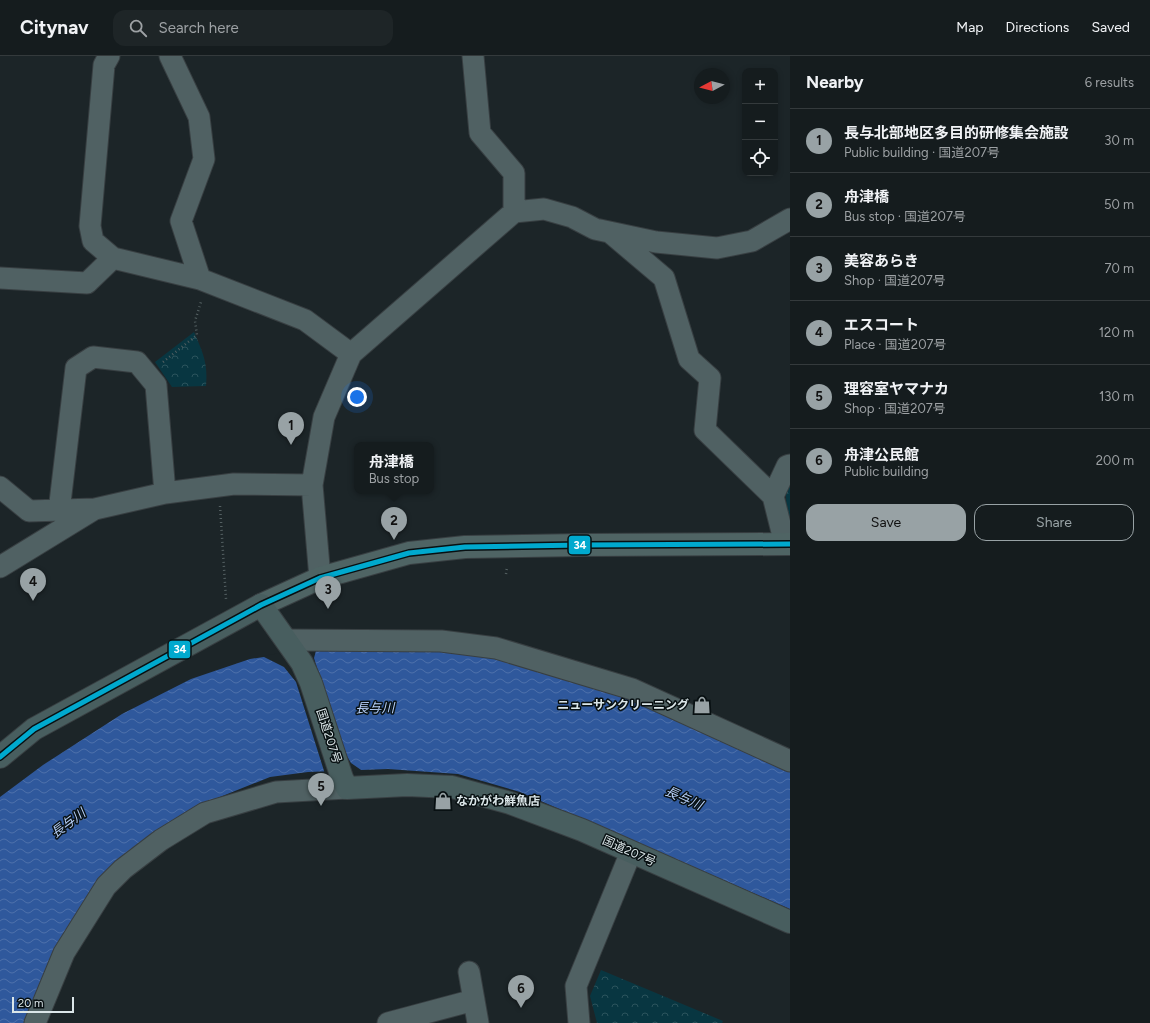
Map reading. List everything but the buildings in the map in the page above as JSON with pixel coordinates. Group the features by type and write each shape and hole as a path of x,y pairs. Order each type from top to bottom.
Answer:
{"highway":[{"path":"0,758 34,728 261,605"},
{"name":"国道207号","path":"261,605 302,663 311,683 344,783 452,787 510,803 582,830 790,922"}],"street":[{"path":"109,56 104,65 90,226 92,241 113,258 204,281 305,320 351,354"},
{"path":"170,56 199,117 204,159 181,221 204,281"},
{"path":"473,56 480,133 514,172 514,212"},
{"path":"320,578 312,485 324,416 351,354 514,212 544,208 572,217 594,230 656,242 717,248 752,241 790,219"},
{"path":"261,605 320,578 409,553 465,547 788,544 773,496 705,430 710,378 689,359 664,278 610,232"},
{"path":"0,278 87,283 113,258"},
{"path":"59,511 76,368 93,357 137,362 156,386 165,493"},
{"path":"773,496 787,466 790,465"},
{"path":"0,487 29,512 95,509 165,493 234,484 312,485"},
{"path":"0,567 95,509"},
{"path":"290,645 441,641 496,648 632,689 790,761"},
{"path":"35,1023 64,952 106,886 123,869 161,840 205,814 276,792 344,783"},
{"path":"579,1023 576,986 631,852"},
{"path":"469,972 478,1023"},
{"path":"388,1023 474,1000"}],"path":[{"path":"147,374 197,335 195,322 204,281"},
{"path":"219,486 228,623"}],"green space":[{"path":"194,332 204,358 206,386 172,387 155,362"},
{"path":"790,482 790,519 787,519 786,495"},
{"path":"601,970 723,1021 722,1023 597,1023 590,996"}],"water":[{"name":"長与川","path":"322,648 420,649 497,656 632,699 790,768 790,909 520,792 458,774 388,769 308,772 270,777 200,805 102,879 30,1023 0,1023 0,797 43,765 122,714 191,679 250,659"}],"pier":[{"path":"317,647 314,658 341,746 351,763 364,772 325,774 296,682 284,667 262,656"}],"transit line":[{"name":"34","path":"0,757 34,729 261,605 320,578 409,553 465,547 790,544"}],"place":[{"name":"長与北部地区多目的研修集会施設","path":"291,445"},
{"name":"舟津橋","path":"394,540"},
{"name":"エスコート","path":"33,601"},
{"name":"美容あらき","path":"328,609"},
{"name":"ニューサンクリーニング","path":"702,705"},
{"name":"なかがわ鮮魚店","path":"443,801"},
{"name":"理容室ヤマナカ","path":"321,806"},
{"name":"舟津公民館","path":"521,1008"}]}
